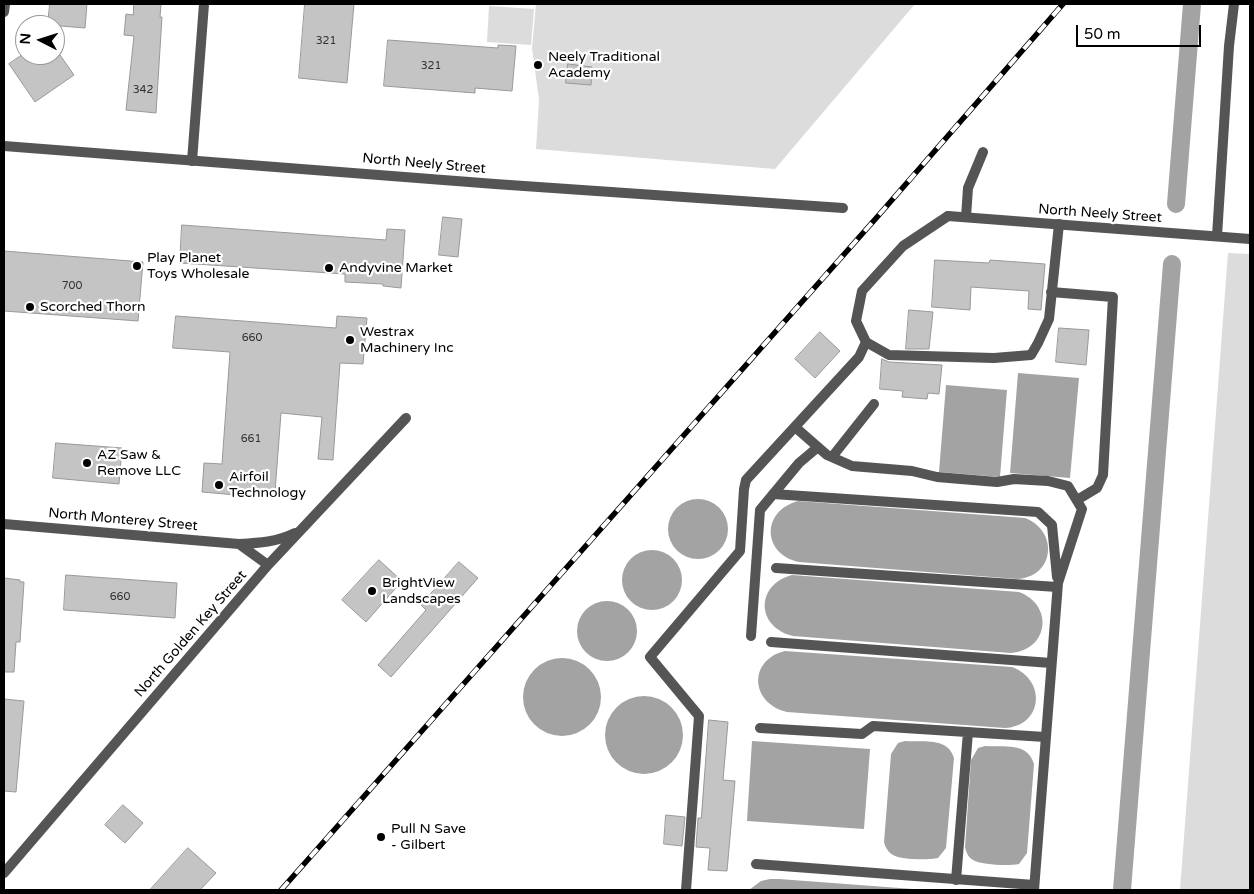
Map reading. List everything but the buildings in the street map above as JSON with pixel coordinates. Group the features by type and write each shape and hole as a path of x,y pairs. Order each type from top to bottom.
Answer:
{"street":[{"path":"4,4 4,12"},
{"path":"192,161 204,4"},
{"path":"1217,236 1229,46 1234,4"},
{"name":"North Neely Street","path":"4,146 843,208"},
{"path":"966,218 968,188 983,152"},
{"name":"North Neely Street","path":"866,342 856,321 862,291 903,246 948,216 1250,239"},
{"path":"686,890 700,716 650,656 740,552 746,480 859,358 866,342 889,354 994,358 1031,354 1049,319 1059,224"},
{"path":"1051,292 1113,297 1103,475 1098,488 1077,500"},
{"path":"832,457 874,404"},
{"name":"North Golden Key Street","path":"4,873 268,565 406,418"},
{"path":"795,427 832,457 852,466 912,470 938,477 997,482 1014,478 1048,481 1068,486 1082,509 1058,585"},
{"path":"751,636 760,510 799,463 818,447"},
{"path":"756,864 1034,888 1058,585 1052,525 1038,512 773,494"},
{"name":"North Monterey Street","path":"4,524 239,544 269,542 285,538 302,529"},
{"path":"239,544 268,565"},
{"path":"776,568 1058,585"},
{"path":"771,642 1051,664"},
{"path":"760,728 862,734 873,726 1045,738"},
{"path":"956,880 968,732"}],"shaded area":[{"path":"536,4 915,4 775,169 536,149 539,100 532,48"},
{"path":"489,6 534,9 531,45 487,42"},
{"path":"1228,253 1250,254 1250,890 1180,890"},
{"path":"1018,373 1079,378 1070,478 1010,473"},
{"path":"946,385 1007,390 1000,477 939,472"},
{"path":"698,499 715,504 723,512 728,529 723,546 715,554 698,559 681,554 673,546 668,529 673,512 681,504"},
{"path":"798,501 1025,518 1036,524 1043,533 1047,542 1048,553 1045,562 1039,570 1030,576 1017,579 799,562 787,557 778,550 773,542 771,532 772,523 777,514 786,506"},
{"path":"652,550 668,555 673,559 677,564 682,580 677,596 673,601 668,605 652,610 636,605 631,601 627,596 622,580 627,564 631,559 636,555"},
{"path":"792,575 1019,592 1030,598 1038,607 1042,616 1042,626 1039,636 1033,644 1024,650 1011,653 793,636 781,631 772,624 765,606 766,596 771,587 780,580"},
{"path":"607,601 624,606 632,614 637,631 632,648 624,656 607,661 590,656 582,648 577,631 582,614 590,606"},
{"path":"785,651 1012,667 1023,673 1031,682 1035,691 1036,702 1033,711 1027,719 1018,725 1005,728 787,712 775,707 766,700 760,691 758,681 764,663 773,656"},
{"path":"554,658 570,658 584,664 595,675 601,689 601,705 595,719 584,730 570,736 554,736 540,730 529,719 523,705 523,689 529,675 540,664"},
{"path":"644,696 659,699 672,707 680,720 683,735 680,750 672,763 659,771 644,774 629,771 616,763 608,750 605,735 608,720 616,707 629,699"},
{"path":"752,741 870,749 864,829 747,821"},
{"path":"905,741 927,741 941,744 951,751 954,758 946,848 938,858 915,859 897,857 884,844 891,754 898,743"},
{"path":"985,746 1007,746 1021,749 1031,757 1034,764 1027,853 1019,864 995,865 977,862 970,857 965,849 971,760 978,748"},
{"path":"770,879 926,890 749,890 761,881"}],"waterway":[{"path":"1176,204 1192,4"},
{"path":"1122,890 1172,264"}],"railway":[{"path":"281,890 878,216 1063,4"}],"place":[{"name":"Neely Traditional Academy","path":"538,65"},
{"name":"Play Planet Toys Wholesale","path":"137,266"},
{"name":"Andyvine Market","path":"329,268"},
{"name":"Scorched Thorn","path":"30,307"},
{"name":"Westrax Machinery Inc","path":"350,340"},
{"name":"AZ Saw & Remove LLC","path":"87,463"},
{"name":"Airfoil Technology","path":"219,485"},
{"name":"BrightView Landscapes","path":"372,591"},
{"name":"Pull N Save - Gilbert","path":"381,837"}]}
